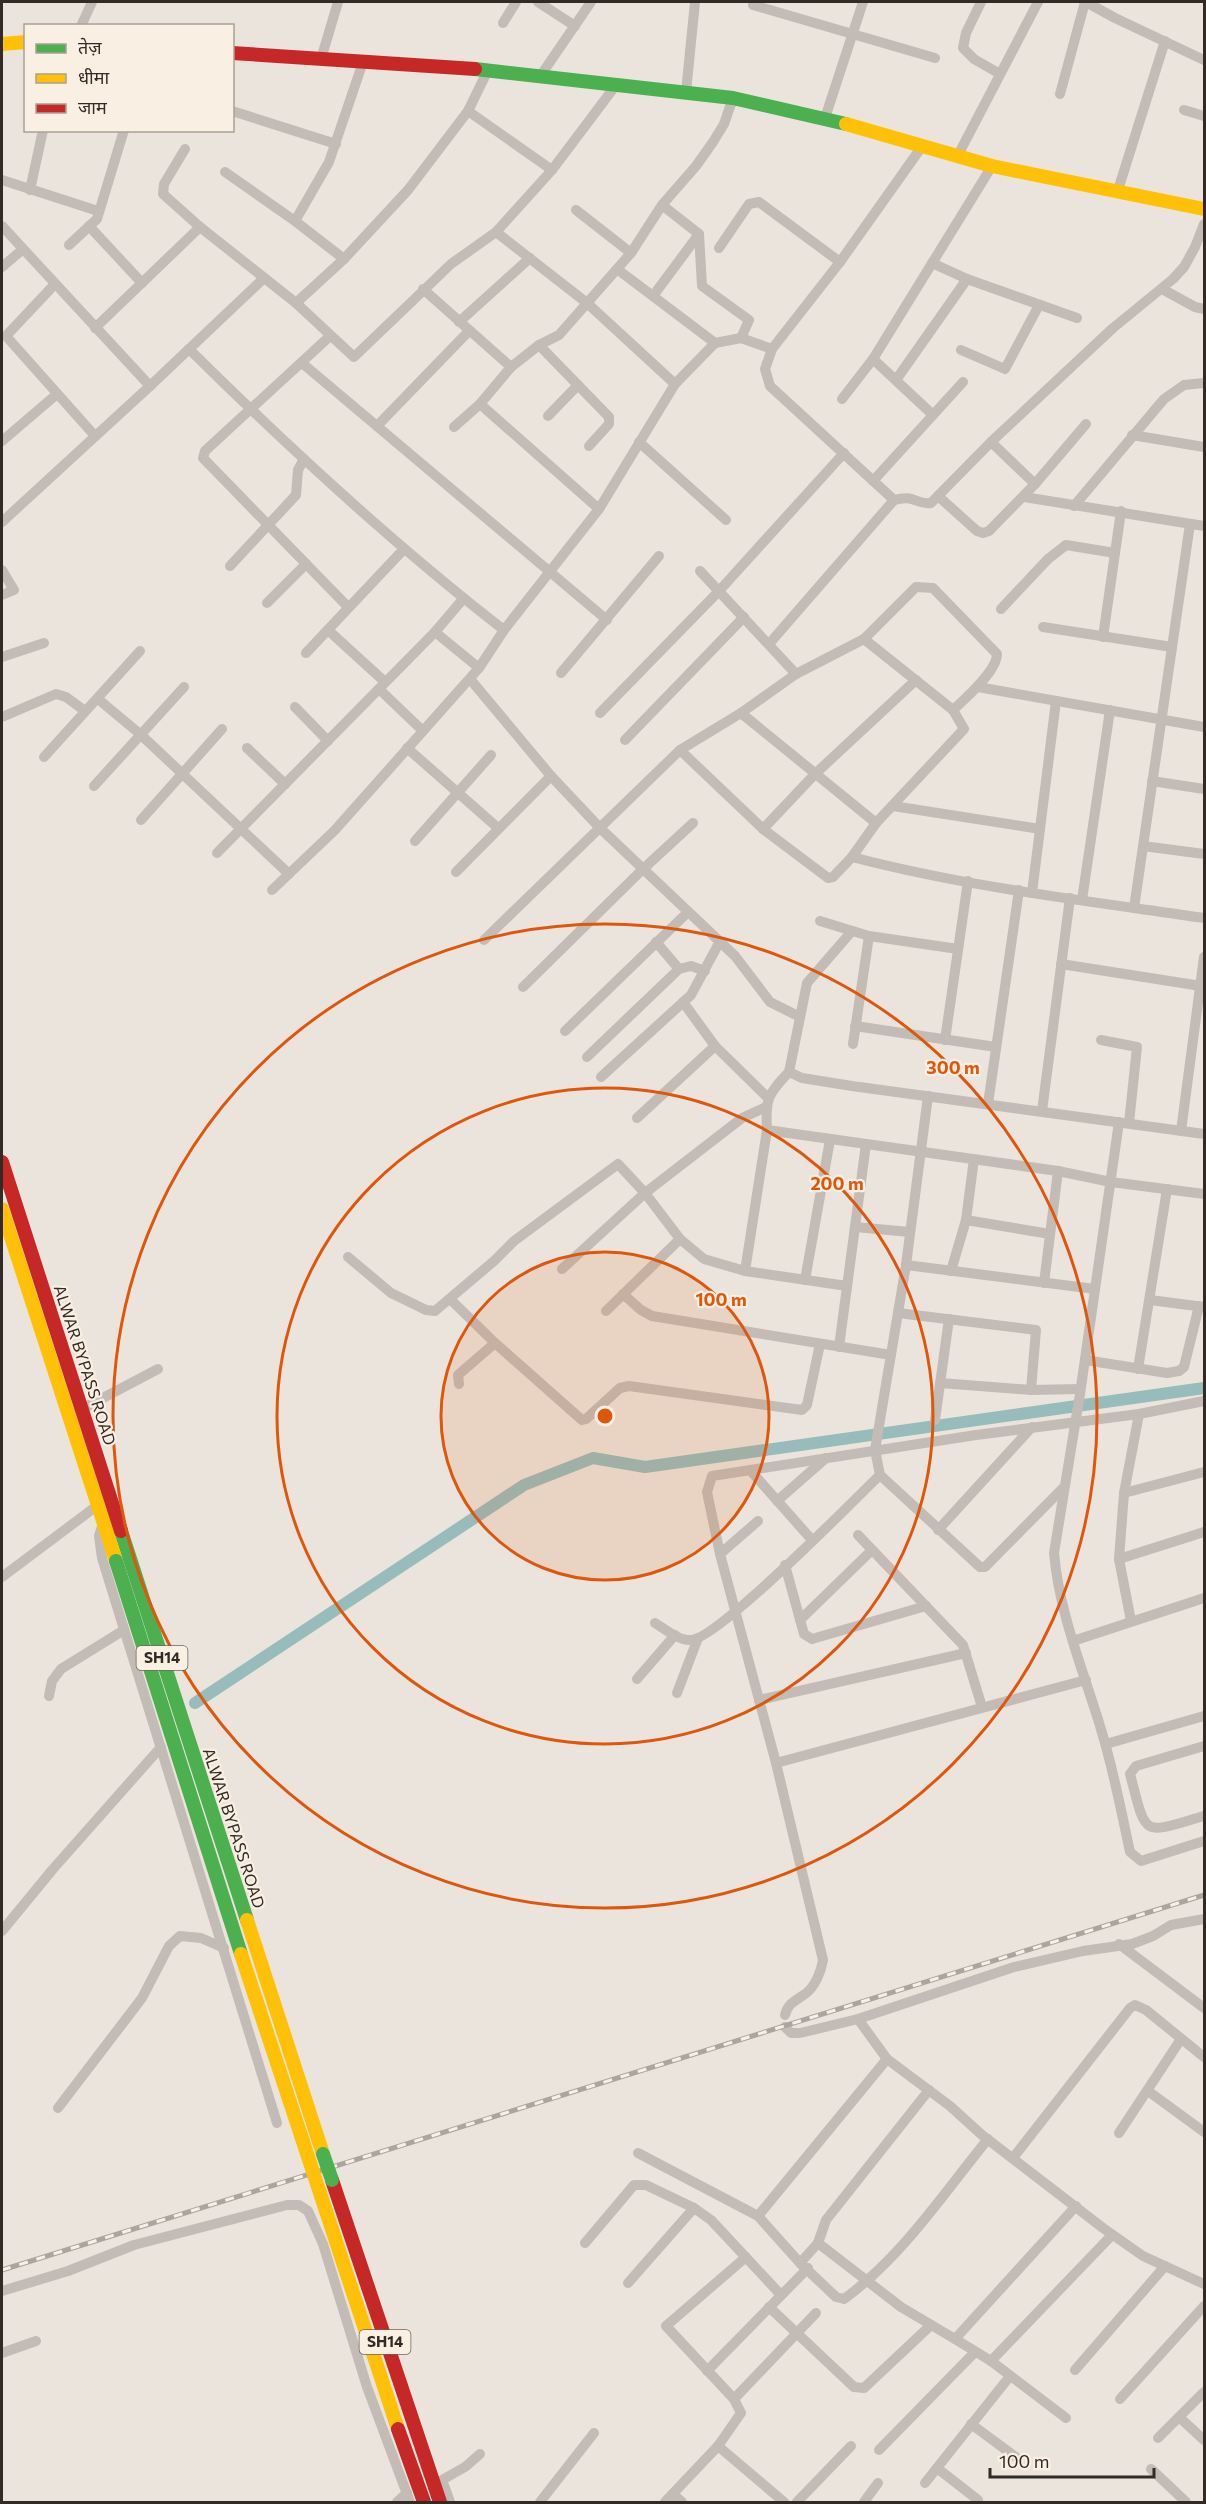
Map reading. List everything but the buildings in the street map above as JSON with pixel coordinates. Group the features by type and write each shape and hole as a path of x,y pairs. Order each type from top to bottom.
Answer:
{"main road":[{"path":"2,44 24,42"},
{"path":"234,53 488,70 733,98 825,118 992,166 1204,209"},
{"name":"ALWAR BYPASS ROAD","path":"2,1162 323,2154 440,2502"},
{"name":"ALWAR BYPASS ROAD","path":"2,1209 309,2161 424,2502"}],"street":[{"path":"82,24 92,2"},
{"path":"321,59 338,2"},
{"path":"503,23 516,2"},
{"path":"538,2 575,26"},
{"path":"541,75 591,2"},
{"path":"686,92 695,2"},
{"path":"825,118 863,2"},
{"path":"981,2 966,33 963,48 974,59 1000,74"},
{"path":"957,157 1038,2"},
{"path":"1060,94 1086,2 1204,60"},
{"path":"753,5 935,58"},
{"path":"1117,193 1165,41"},
{"path":"295,220 329,162 363,62"},
{"path":"296,303 344,259 408,190 468,111 488,70"},
{"path":"186,149 164,184 163,194 263,279 296,303 354,357 451,264 496,232 552,170 616,85"},
{"path":"454,427 480,404 511,368 539,345 559,335 631,253 662,205 696,166 713,142 724,124 733,98"},
{"path":"1184,110 1204,116"},
{"path":"468,111 552,170"},
{"path":"234,112 336,144"},
{"path":"30,190 42,132"},
{"path":"69,245 97,219 123,132"},
{"path":"894,500 770,386 765,369 772,349 840,262 923,145"},
{"path":"842,399 873,359 992,166"},
{"path":"225,172 295,220 344,259"},
{"path":"2,180 98,211"},
{"path":"719,248 749,204 759,202 840,262"},
{"path":"662,205 699,234 702,286 749,320 741,338"},
{"path":"576,210 631,253"},
{"path":"769,644 894,500 910,497 927,504 931,503 991,442 1125,317 1162,289 1184,267 1204,224"},
{"path":"2,226 54,285 150,386"},
{"path":"89,226 142,283"},
{"path":"94,328 200,227"},
{"path":"496,232 587,303 675,384"},
{"path":"653,296 699,234"},
{"path":"2,267 22,250"},
{"path":"459,322 530,258"},
{"path":"932,263 967,279 1077,318"},
{"path":"617,269 715,343"},
{"path":"3,518 150,386 263,279"},
{"path":"896,380 967,279"},
{"path":"54,285 4,338 95,436"},
{"path":"423,289 468,332 511,368"},
{"path":"1162,289 1195,307 1204,309"},
{"path":"961,350 1005,369 1039,305"},
{"path":"377,426 468,332"},
{"path":"330,336 205,451 203,458 348,607"},
{"path":"272,890 335,830 470,679 504,630 599,508 675,384 715,343 741,338 772,349"},
{"path":"539,345 610,420 589,446"},
{"path":"189,349 249,409 404,549 504,630"},
{"path":"873,359 933,415"},
{"path":"302,363 607,620"},
{"path":"873,481 963,382"},
{"path":"1074,506 1164,399 1184,385 1204,383"},
{"path":"548,416 578,385"},
{"path":"2,441 57,394"},
{"path":"480,404 599,508"},
{"path":"938,496 977,531 983,533 989,531 1024,497 1086,424"},
{"path":"1132,435 1204,447"},
{"path":"639,442 726,520"},
{"path":"991,442 1035,484"},
{"path":"600,713 719,591 844,453"},
{"path":"230,566 296,495 298,470 304,459"},
{"path":"1024,497 1204,526"},
{"path":"1103,637 1121,511"},
{"path":"1134,908 1190,524"},
{"path":"1001,609 1048,559 1066,545 1115,553"},
{"path":"306,653 404,549"},
{"path":"561,673 659,556"},
{"path":"267,603 306,564"},
{"path":"2,570 14,590 2,595"},
{"path":"700,571 796,674"},
{"path":"484,940 680,750 741,713 796,674 864,639 916,587 933,588 997,654 997,660 978,687 953,710"},
{"path":"217,853 435,632 463,599"},
{"path":"625,740 744,617"},
{"path":"1042,627 1172,647"},
{"path":"328,630 423,731"},
{"path":"435,632 478,668"},
{"path":"680,750 763,829 828,878 833,877 852,857 876,823 964,729 953,710 864,639"},
{"path":"2,657 44,643"},
{"path":"44,757 140,651"},
{"path":"470,679 551,776 600,828 719,944 735,956 770,1002 800,1017"},
{"path":"763,829 815,774 916,680"},
{"path":"94,786 184,687"},
{"path":"978,687 1204,727"},
{"path":"2,717 56,694 66,697 86,711"},
{"path":"98,699 140,734 289,874"},
{"path":"1032,893 1056,701"},
{"path":"295,707 328,741"},
{"path":"1082,900 1110,710"},
{"path":"741,713 876,823"},
{"path":"141,820 222,729"},
{"path":"247,748 285,784"},
{"path":"407,748 498,828"},
{"path":"416,841 491,755"},
{"path":"456,872 551,776"},
{"path":"1152,781 1204,789"},
{"path":"893,806 1040,829"},
{"path":"523,987 693,823"},
{"path":"1143,846 1204,854"},
{"path":"852,857 884,866 1019,891 1204,918"},
{"path":"945,1040 968,881"},
{"path":"988,1104 1019,891"},
{"path":"1042,1111 1070,898"},
{"path":"565,1031 687,913"},
{"path":"820,921 869,936 958,949"},
{"path":"562,1269 645,1192 742,1118 767,1103 789,1072 807,983 852,931"},
{"path":"853,1044 869,936"},
{"path":"656,942 679,969"},
{"path":"601,1077 695,989 719,944"},
{"path":"1181,1131 1204,957"},
{"path":"1061,964 1200,986"},
{"path":"587,1058 679,969 690,966 705,970"},
{"path":"683,1002 716,1046 767,1103 767,1130 745,1270"},
{"path":"855,1026 996,1047"},
{"path":"1101,1040 1137,1047 1111,1182 1054,1553 1058,1583 1073,1641 1106,1744 1131,1852 1141,1861 1204,1841"},
{"path":"637,1118 716,1046"},
{"path":"789,1072 812,1079 1204,1134"},
{"path":"928,1096 906,1265 875,1450 880,1475 980,1568 985,1567 1064,1487"},
{"path":"767,1130 1204,1194"},
{"path":"805,1280 831,1140"},
{"path":"839,1347 866,1144"},
{"path":"951,1271 966,1220 974,1159"},
{"path":"348,1257 391,1293 426,1310 435,1311 514,1240 614,1164 621,1166 645,1192 680,1239 704,1259 745,1270 847,1286"},
{"path":"1044,1283 1058,1171"},
{"path":"1138,1369 1167,1189"},
{"path":"966,1220 1050,1234"},
{"path":"855,1227 910,1232"},
{"path":"606,1311 680,1239"},
{"path":"906,1265 1095,1289"},
{"path":"623,1294 640,1310 652,1316 891,1355"},
{"path":"450,1299 495,1343 582,1420 586,1419 620,1388 629,1386 794,1411 802,1410 807,1405 820,1344"},
{"path":"1085,1360 1167,1373 1179,1371 1184,1367 1202,1306 1150,1299"},
{"path":"898,1313 1036,1330 1031,1390"},
{"path":"935,1420 949,1319"},
{"path":"459,1384 458,1374 495,1343"},
{"path":"82,1409 158,1369"},
{"path":"940,1383 1080,1391"},
{"path":"785,2015 789,2004 809,1990 820,1974 823,1959 776,1763 720,1554 707,1492 712,1476 875,1450 1139,1413 1204,1401"},
{"path":"1131,1621 1119,1559 1124,1493 1139,1413"},
{"path":"938,1530 1032,1427"},
{"path":"777,1501 826,1458"},
{"path":"750,1470 812,1540"},
{"path":"1124,1493 1204,1472"},
{"path":"655,1623 675,1635 690,1640 698,1638 737,1612 880,1475"},
{"path":"2,1576 98,1505"},
{"path":"104,1520 99,1536 100,1552 277,2122"},
{"path":"720,1554 758,1521"},
{"path":"1119,1559 1204,1532"},
{"path":"858,1535 959,1640 966,1653 982,1707"},
{"path":"800,1620 872,1550"},
{"path":"785,1565 804,1634 812,1639 926,1606"},
{"path":"1073,1641 1204,1598"},
{"path":"49,1696 52,1681 61,1669 124,1630"},
{"path":"637,1679 675,1635"},
{"path":"677,1693 698,1638"},
{"path":"759,1700 966,1653"},
{"path":"776,1763 1086,1680"},
{"path":"1106,1744 1204,1716"},
{"path":"2,1931 53,1869 161,1747"},
{"path":"1204,1759 1203,1747 1136,1766 1130,1774 1142,1820 1148,1827 1158,1829 1204,1816"},
{"path":"785,2027 791,2033 800,2033 858,2019 1014,1967 1119,1944 1132,1944 1153,1936 1171,1925 1204,1919"},
{"path":"58,2108 142,1998 169,1946 180,1936 201,1938 224,1948"},
{"path":"1119,1944 1204,2008"},
{"path":"1013,2158 1130,2008 1135,2006 1146,2010 1204,2057"},
{"path":"858,2019 887,2059 1112,2235 1143,2256 1204,2284"},
{"path":"1119,2133 1181,2039"},
{"path":"758,2216 887,2059"},
{"path":"707,2371 781,2295 804,2266 818,2243 826,2220 929,2090"},
{"path":"1148,2091 1204,2132"},
{"path":"638,2153 758,2216 804,2266 836,2296 844,2299 868,2282 904,2243 988,2139"},
{"path":"585,2243 634,2185 646,2185 694,2208 711,2220 781,2295"},
{"path":"2,2290 69,2271 134,2245 286,2205 299,2205 308,2211 323,2244 367,2387 408,2498 397,2502"},
{"path":"955,2339 1076,2206"},
{"path":"628,2283 694,2208"},
{"path":"991,2361 1112,2235"},
{"path":"818,2243 901,2307 991,2361 1066,2418"},
{"path":"665,2502 718,2446 741,2413 734,2398 666,2326 746,2257"},
{"path":"1075,2370 1165,2266"},
{"path":"1120,2399 1204,2306"},
{"path":"769,2307 854,2387 864,2388 931,2325"},
{"path":"734,2398 816,2313"},
{"path":"2,2353 36,2342"},
{"path":"879,2450 975,2352"},
{"path":"925,2483 1010,2376"},
{"path":"1158,2438 1204,2392"},
{"path":"1179,2417 1204,2440"},
{"path":"971,2424 1017,2458"},
{"path":"540,2502 594,2433"},
{"path":"718,2446 784,2502"},
{"path":"797,2502 851,2446"},
{"path":"450,2502 442,2484 445,2477 460,2471 480,2454"},
{"path":"937,2468 978,2500"},
{"path":"1151,2469 1186,2502"},
{"path":"864,2502 878,2483"},
{"path":"673,2494 682,2502"}],"waterway":[{"path":"195,1703 524,1485 593,1458 645,1467 1204,1388"}],"railway":[{"path":"2,2270 1204,1895"}],"traffic: fast":[{"path":"475,69 733,98 846,124"},
{"path":"121,1531 247,1920"},
{"path":"116,1561 241,1954"},
{"path":"323,2154 332,2180"}],"traffic: slow":[{"path":"2,44 24,42"},
{"path":"846,124 992,166 1204,209"},
{"path":"2,1209 116,1561"},
{"path":"247,1920 323,2154"},
{"path":"241,1954 398,2429"}],"traffic: jam":[{"path":"234,53 475,69"},
{"path":"2,1162 121,1531"},
{"path":"332,2180 440,2502"},
{"path":"398,2429 424,2502"}]}
